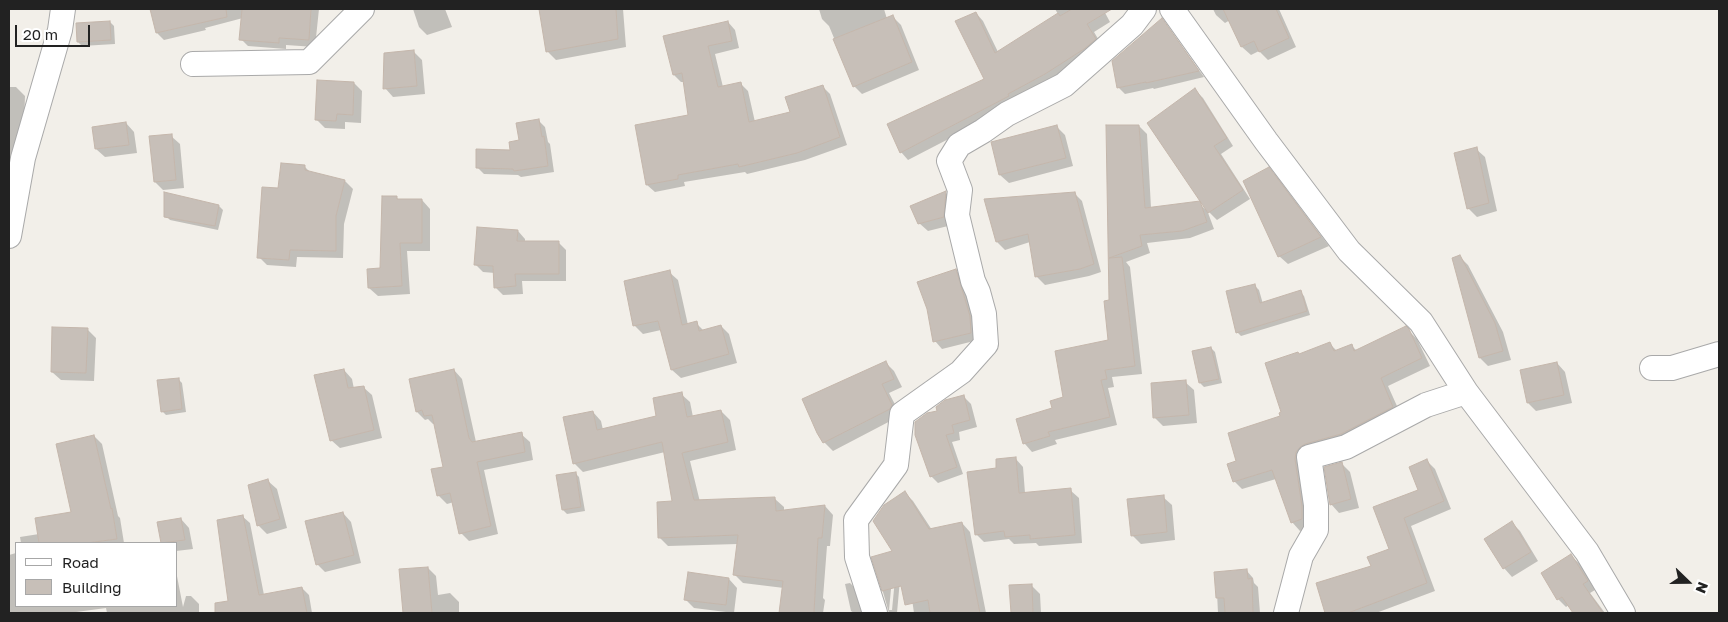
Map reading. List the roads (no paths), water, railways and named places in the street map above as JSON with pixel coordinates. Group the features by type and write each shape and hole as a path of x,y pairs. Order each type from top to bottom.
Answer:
{"street":[{"path":"9,236 23,158 60,30 63,9"},
{"path":"193,64 310,62 362,9"},
{"path":"875,613 857,557 856,520 896,465 902,414 961,372 986,344 984,314 973,281 957,215 960,190 949,161 959,144 983,131 1007,114 1064,85 1132,25 1144,9"},
{"path":"1172,9 1266,141 1349,251 1421,322 1466,392 1587,552 1624,613"},
{"path":"1652,368 1672,368 1719,354"},
{"path":"1286,613 1301,556 1316,530 1316,505 1309,457 1346,447 1426,405 1466,392"}]}
